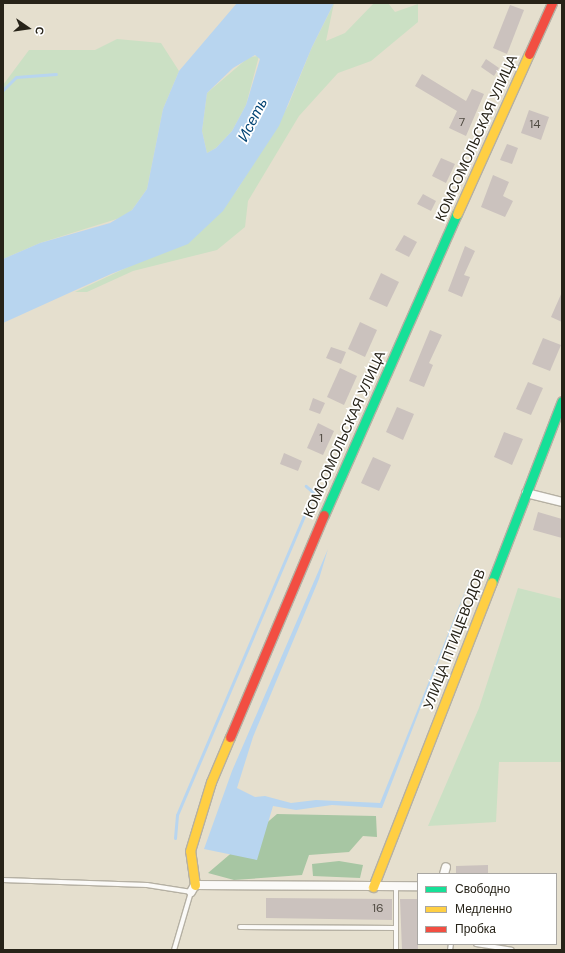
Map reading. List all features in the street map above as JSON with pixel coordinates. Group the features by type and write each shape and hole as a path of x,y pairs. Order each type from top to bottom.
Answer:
{"street":[{"name":"КОМСОМОЛЬСКАЯ УЛИЦА","path":"193,888 190,851 211,782 332,495 552,3"},
{"name":"УЛИЦА ПТИЦЕВОДОВ","path":"372,887 562,401"},
{"path":"526,493 562,502"},
{"path":"193,888 417,886"}],"lane":[{"path":"3,880 193,888 174,950"},
{"path":"396,887 396,950"},
{"path":"240,927 396,928"},
{"path":"482,945 512,950"}],"green space":[{"path":"334,3 326,41 345,33 374,3 388,3 395,12 418,4 418,22 371,61 338,73 299,116 248,201 245,227 217,250 133,271 87,292 75,292 128,267 237,190 288,106 312,47"},
{"path":"117,39 161,43 179,71 163,109 147,189 132,210 123,217 40,243 3,259 3,85 29,50 95,50"},
{"path":"259,56 246,105 232,131 216,148 207,153 202,131 207,93 249,57"},
{"path":"518,588 562,599 562,762 499,762 496,822 428,826 479,708"},
{"path":"277,814 376,816 377,837 363,836 349,852 309,855 302,875 234,880 208,873"},
{"path":"339,861 363,865 360,878 313,876 312,864"}],"water":[{"name":"Исеть","path":"237,3 334,3 312,47 279,126 223,211 188,244 111,274 3,323 3,259 40,243 110,223 132,210 147,189 163,109 179,71","holes":["255,55 260,59 246,105 232,131 216,148 207,153 202,131 207,93 233,68"]},
{"path":"328,549 319,579 253,737 237,788 255,797 265,796 291,803 316,800 380,803 476,564 382,808 332,805 296,810 273,806 257,860 204,849 232,771"}],"building":[{"path":"510,5 524,10 507,54 493,48"},
{"path":"486,59 499,68 494,76 481,67"},
{"path":"422,74 466,101 472,89 484,94 466,136 449,128 457,111 415,86"},
{"path":"529,110 549,117 541,140 521,133"},
{"path":"507,144 518,148 512,164 500,160"},
{"path":"441,158 455,164 446,183 432,176"},
{"path":"493,175 509,182 503,196 513,201 505,217 481,207"},
{"path":"423,194 436,201 431,211 417,204"},
{"path":"404,235 417,242 409,257 395,250"},
{"path":"465,246 475,251 464,275 470,277 462,297 448,291"},
{"path":"381,273 399,282 387,307 369,299"},
{"path":"562,292 562,322 551,317"},
{"path":"360,322 377,330 365,357 348,349"},
{"path":"430,330 442,335 429,363 433,365 424,387 409,381"},
{"path":"543,338 561,345 550,371 532,364"},
{"path":"331,347 346,352 341,364 326,358"},
{"path":"340,368 357,376 344,405 327,397"},
{"path":"528,382 543,388 531,415 516,409"},
{"path":"313,398 325,403 320,414 309,410"},
{"path":"397,407 414,414 403,440 386,432"},
{"path":"318,423 334,431 323,455 307,448"},
{"path":"504,432 523,439 512,465 494,457"},
{"path":"284,453 302,461 298,471 280,464"},
{"path":"373,457 391,465 379,491 361,483"},
{"path":"538,512 562,519 562,538 533,530"},
{"path":"488,865 488,873 456,873 456,866"},
{"path":"266,898 392,899 392,920 266,918"},
{"path":"400,899 417,899 418,950 402,950"}],"waterway":[{"path":"3,90 16,77 56,74"},
{"path":"175,838 177,815 314,493 306,486"}],"traffic: fast":[{"path":"324,515 457,214"},
{"path":"492,582 562,401"}],"traffic: slow":[{"path":"457,214 529,54"},
{"path":"373,887 492,582"},
{"path":"195,885 190,851 211,782 230,737"}],"traffic: jam":[{"path":"529,54 552,3"},
{"path":"230,737 324,515"}]}
